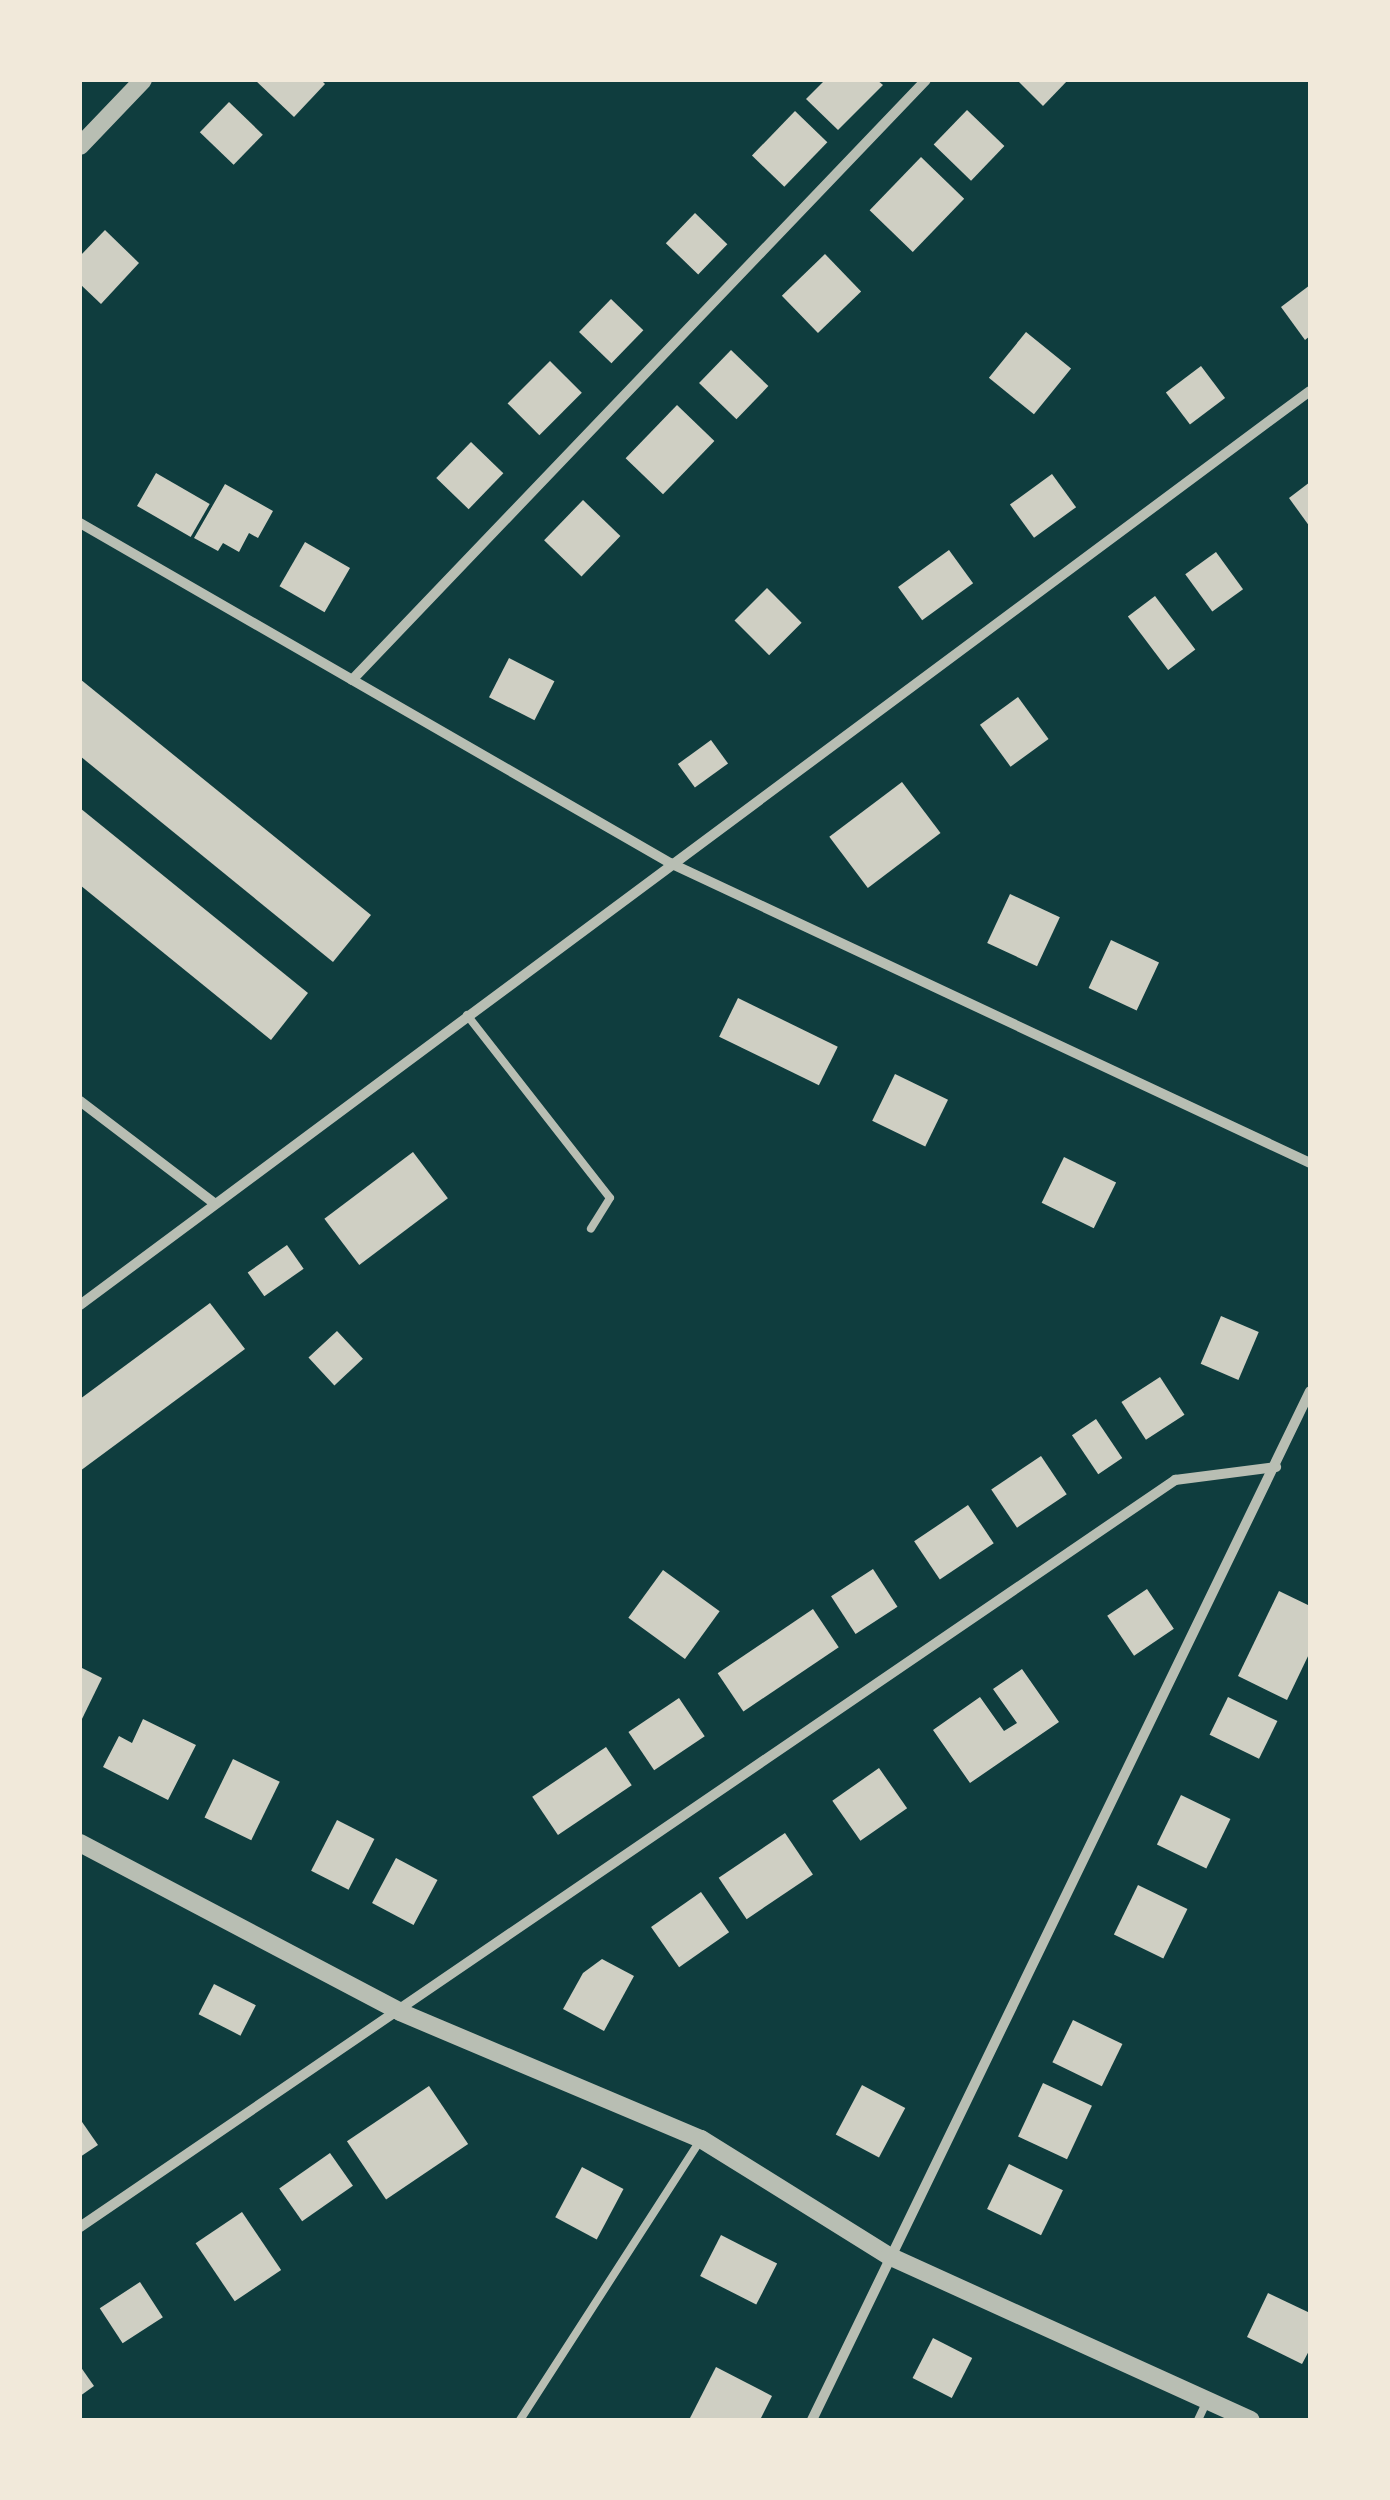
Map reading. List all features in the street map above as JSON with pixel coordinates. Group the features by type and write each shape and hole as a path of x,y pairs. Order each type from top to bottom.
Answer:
{"street":[{"path":"80,146 144,80"},
{"path":"352,680 926,80"},
{"path":"80,1305 1310,390"},
{"path":"80,523 670,863 1310,1163"},
{"path":"80,1101 214,1204"},
{"path":"812,2420 1310,1391"},
{"path":"80,2227 1175,1480 1276,1467"},
{"path":"80,1842 400,2012 701,2138 889,2256 1208,2396 1251,2420"}],"lane":[{"path":"468,1015 610,1198 590,1228"},
{"path":"520,2420 701,2138"},
{"path":"1198,2420 1208,2396"}],"building":[{"path":"255,80 321,80 325,84 294,117"},
{"path":"825,80 877,80 883,85 838,130 806,99"},
{"path":"1017,80 1068,80 1043,106"},
{"path":"229,102 263,135 234,165 200,132"},
{"path":"967,110 1004,146 971,181 934,145"},
{"path":"795,111 827,142 784,187 752,156"},
{"path":"921,157 964,199 913,252 870,210"},
{"path":"695,213 727,244 698,274 666,243"},
{"path":"105,230 139,263 101,304 80,284 80,256"},
{"path":"825,254 861,291 818,333 782,296"},
{"path":"1310,285 1310,336 1305,340 1281,307"},
{"path":"611,299 643,330 611,363 579,332"},
{"path":"1026,332 1071,369 1034,414 989,378"},
{"path":"731,350 768,386 736,419 699,383"},
{"path":"550,361 582,393 539,435 508,403"},
{"path":"1201,366 1225,398 1190,424 1166,392"},
{"path":"677,405 714,441 663,494 626,458"},
{"path":"471,442 503,473 469,509 436,478"},
{"path":"156,473 210,504 191,537 137,506"},
{"path":"1052,474 1076,507 1034,538 1010,505"},
{"path":"1310,482 1310,527 1289,498"},
{"path":"225,484 273,511 258,538 249,533 239,552 223,543 218,551 194,538"},
{"path":"583,500 620,536 582,576 544,540"},
{"path":"305,542 350,568 325,612 280,586"},
{"path":"949,550 973,583 922,620 898,587"},
{"path":"1216,552 1243,589 1212,612 1185,574"},
{"path":"767,588 802,623 769,655 734,621"},
{"path":"1155,596 1195,650 1168,670 1128,616"},
{"path":"509,658 554,681 534,720 489,697"},
{"path":"80,679 371,915 333,962 80,756"},
{"path":"1018,697 1049,739 1011,767 980,725"},
{"path":"711,740 728,763 695,788 678,764"},
{"path":"902,782 941,833 868,888 829,837"},
{"path":"80,808 308,993 271,1040 80,885"},
{"path":"1010,894 1060,917 1037,966 987,943"},
{"path":"1111,940 1159,962 1137,1010 1089,988"},
{"path":"738,998 838,1047 819,1085 719,1037"},
{"path":"895,1074 948,1100 925,1147 872,1121"},
{"path":"413,1152 448,1198 359,1265 324,1219"},
{"path":"1064,1157 1116,1182 1094,1228 1042,1203"},
{"path":"287,1245 304,1269 264,1296 248,1273"},
{"path":"210,1303 245,1349 80,1471 80,1399"},
{"path":"1221,1316 1259,1332 1238,1380 1201,1364"},
{"path":"337,1331 363,1359 334,1385 308,1358"},
{"path":"1160,1377 1185,1415 1146,1440 1121,1402"},
{"path":"1096,1419 1122,1458 1098,1474 1072,1435"},
{"path":"1041,1456 1067,1494 1017,1528 991,1490"},
{"path":"968,1505 994,1543 940,1579 914,1541"},
{"path":"873,1569 898,1607 856,1634 831,1596"},
{"path":"663,1570 720,1611 685,1659 628,1618"},
{"path":"1147,1589 1174,1629 1134,1656 1107,1616"},
{"path":"1279,1591 1310,1606 1310,1652 1287,1700 1238,1676"},
{"path":"813,1609 839,1647 743,1711 718,1673"},
{"path":"80,1667 102,1678 80,1723"},
{"path":"1022,1669 1059,1722 970,1783 933,1730 980,1697 1004,1731 1017,1723 993,1689"},
{"path":"1228,1697 1277,1721 1259,1759 1210,1735"},
{"path":"679,1698 705,1736 654,1770 628,1732"},
{"path":"143,1719 196,1745 168,1800 103,1767 119,1736 132,1743"},
{"path":"606,1747 632,1785 558,1835 532,1797"},
{"path":"233,1759 280,1782 251,1840 205,1817"},
{"path":"879,1768 907,1808 860,1841 832,1801"},
{"path":"1181,1795 1230,1819 1206,1869 1157,1844"},
{"path":"337,1820 374,1839 349,1890 311,1871"},
{"path":"785,1833 813,1874 747,1919 719,1878"},
{"path":"396,1858 437,1880 414,1925 372,1903"},
{"path":"1138,1885 1187,1909 1163,1959 1114,1934"},
{"path":"701,1892 729,1932 679,1967 651,1927"},
{"path":"602,1959 634,1976 604,2031 563,2009 583,1973"},
{"path":"214,1984 256,2005 240,2036 199,2014"},
{"path":"1073,2020 1122,2044 1102,2086 1052,2062"},
{"path":"1043,2083 1092,2106 1067,2159 1018,2136"},
{"path":"862,2085 905,2108 879,2157 836,2134"},
{"path":"429,2086 468,2144 386,2199 347,2141"},
{"path":"80,2119 98,2145 80,2157"},
{"path":"330,2153 353,2186 302,2221 279,2189"},
{"path":"1009,2164 1063,2190 1041,2235 987,2209"},
{"path":"582,2167 623,2189 597,2239 555,2217"},
{"path":"242,2212 281,2270 235,2301 196,2243"},
{"path":"721,2235 777,2264 756,2305 700,2276"},
{"path":"140,2282 163,2317 123,2343 100,2308"},
{"path":"1268,2293 1310,2313 1310,2349 1302,2364 1247,2337"},
{"path":"933,2338 972,2358 952,2398 913,2378"},
{"path":"80,2366 94,2386 80,2396"},
{"path":"716,2367 772,2396 760,2420 689,2420"}]}
